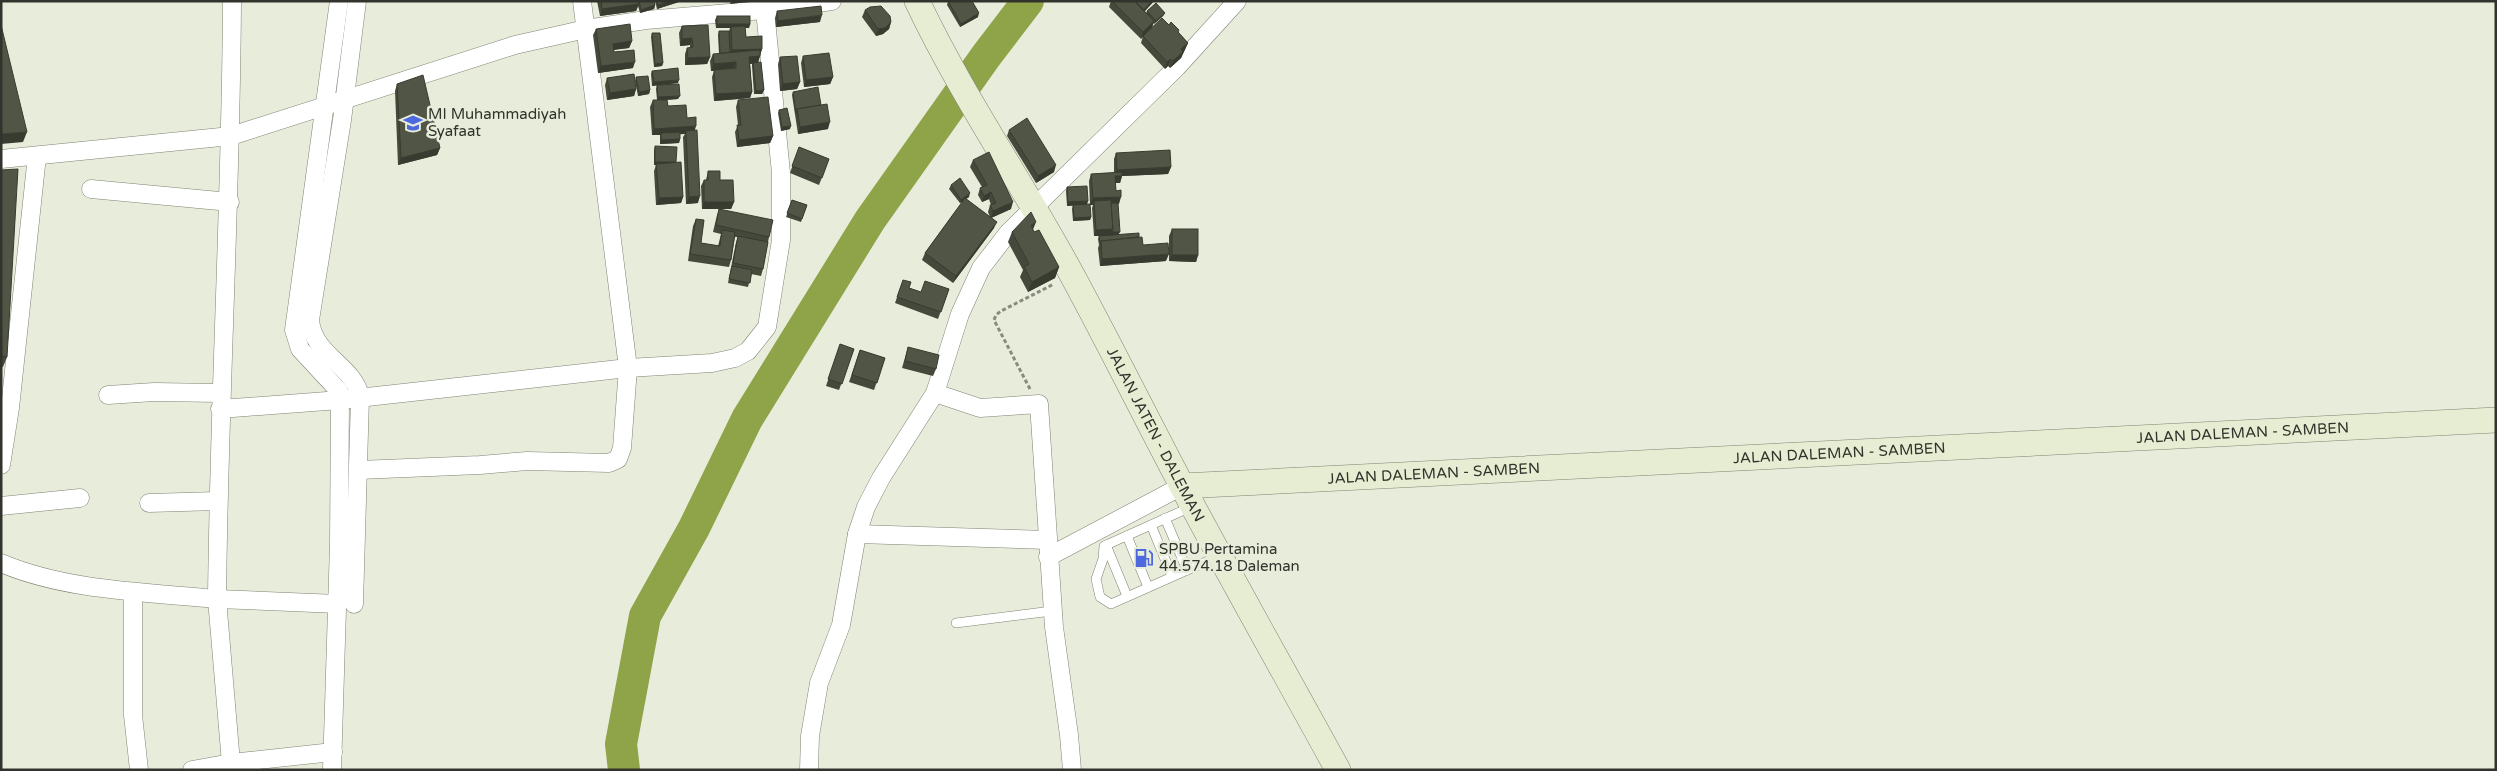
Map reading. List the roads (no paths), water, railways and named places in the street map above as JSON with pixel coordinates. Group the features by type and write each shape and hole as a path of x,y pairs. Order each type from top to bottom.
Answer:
{"main road":[{"name":"JALAN JATEN - DALEMAN","path":"916,1 984,128 1034,206 1072,275 1220,556 1338,770"},
{"name":"JALAN DALEMAN - SAMBEN","path":"1188,496 2496,420"}],"street":[{"path":"231,763 216,599 220,401 230,202 232,1"},
{"path":"334,105 339,1"},
{"path":"332,770 359,470 350,399 339,391 300,349 294,330 334,105 357,1"},
{"path":"359,470 527,461 609,463 616,461 622,448 628,368 582,1"},
{"path":"1,159 231,136 334,105 498,50 586,29 669,17 766,10 832,1"},
{"path":"809,770 810,736 819,683 837,638 843,616 862,534 866,507 881,478 936,393 963,306 981,268 1008,233 1176,67 1237,1"},
{"path":"108,395 154,392 220,401 350,399 628,368 712,363 735,358 748,351 766,327 781,240 781,173 766,10"},
{"path":"1,465 10,408 37,156"},
{"path":"91,189 230,202"},
{"path":"936,393 980,408 1039,404 1043,434 1052,611 1072,770"},
{"path":"346,604 350,399"},
{"path":"1048,557 1188,496"},
{"path":"1,506 80,498"},
{"path":"149,503 218,501"},
{"path":"862,534 1047,540"},
{"path":"1,563 32,574 133,593 216,599 346,604"},
{"path":"133,593 134,715 139,770"},
{"path":"192,770 231,763 333,752"}],"lane":[{"path":"1188,496 1165,518 1103,548 1103,559 1096,579 1100,596 1111,604 1220,556"},
{"path":"1165,518 1187,570"},
{"path":"1150,525 1172,576"},
{"path":"1127,536 1148,587"},
{"path":"1106,546 1127,596"},
{"path":"956,623 1052,611"}],"waterway":[{"path":"624,770 621,744 645,616 694,528 747,419 870,220 986,56 1028,1"}],"place":[{"name":"MI Muhammadiyah Syafaat","path":"413,123"},
{"name":"SPBU Pertamina 44.574.18 Daleman","path":"1144,558"}]}
